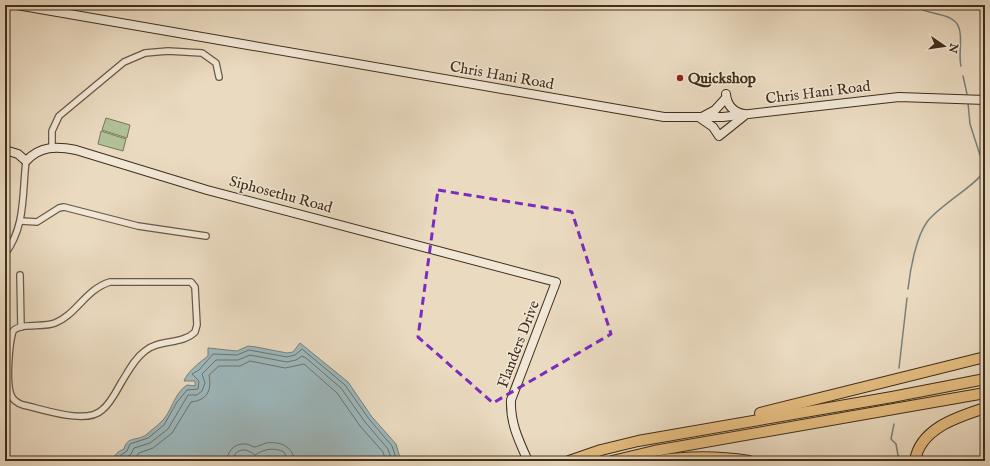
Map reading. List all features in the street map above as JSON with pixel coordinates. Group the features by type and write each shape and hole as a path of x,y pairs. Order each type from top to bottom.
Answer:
{"highway":[{"path":"700,429 985,357"},
{"path":"569,461 601,450 638,441 700,429 892,397 985,379"},
{"path":"612,461 654,451 985,393"},
{"path":"915,461 920,448 934,431 954,419 985,408"},
{"path":"656,461 692,456 711,456 750,461"}],"main road":[{"name":"Chris Hani Road","path":"17,5 650,116 700,118 747,115 907,97 985,100"},
{"path":"726,96 733,110 747,115 735,122 719,136 713,127 700,118 715,110 726,96"},
{"name":"Siphosethu Road","path":"26,161 37,151 52,147 76,150 207,190 556,282"},
{"path":"5,150 18,154 26,161"},
{"name":"Flanders Drive","path":"528,461 514,430 511,400 556,282"}],"street":[{"path":"52,147 52,130 59,116 115,67 133,57 158,52 202,53 209,56 216,63 219,77"},
{"path":"5,254 12,245 21,221 26,161"},
{"path":"21,221 37,222 59,208 64,207 77,209 138,226 206,236"},
{"path":"20,275 21,327"},
{"path":"110,282 188,282 195,287 197,325 195,332 188,337 157,344 145,351 135,361 106,407 97,414 79,417 23,405 16,402 9,389 7,361 13,331 21,327 55,324 95,288 110,282"}],"highlighted area":[{"path":"438,190 572,212 611,334 493,403 418,337"}],"green space":[{"path":"106,118 130,125 127,138 102,130"},
{"path":"101,131 126,139 123,151 98,144"}],"water":[{"path":"300,343 348,382 372,417 396,444 401,461 289,461 270,458 261,461 248,461 244,459 238,461 113,461 116,455 124,449 127,442 143,437 164,419 175,398 182,389 187,385 195,386 195,381 184,381 191,371 208,356 208,348 237,351 248,346 287,353 293,352"}],"waterway":[{"path":"914,5 925,11 945,16 956,23 960,32 961,66"},
{"path":"963,76 967,94"},
{"path":"968,103 970,124 980,155"},
{"path":"908,289 914,254 923,228 939,209 974,183 982,173 981,164"},
{"path":"899,368 907,298"},
{"path":"894,424 891,439 896,444 899,461"}],"place":[{"name":"Quickshop","path":"680,78"}]}
